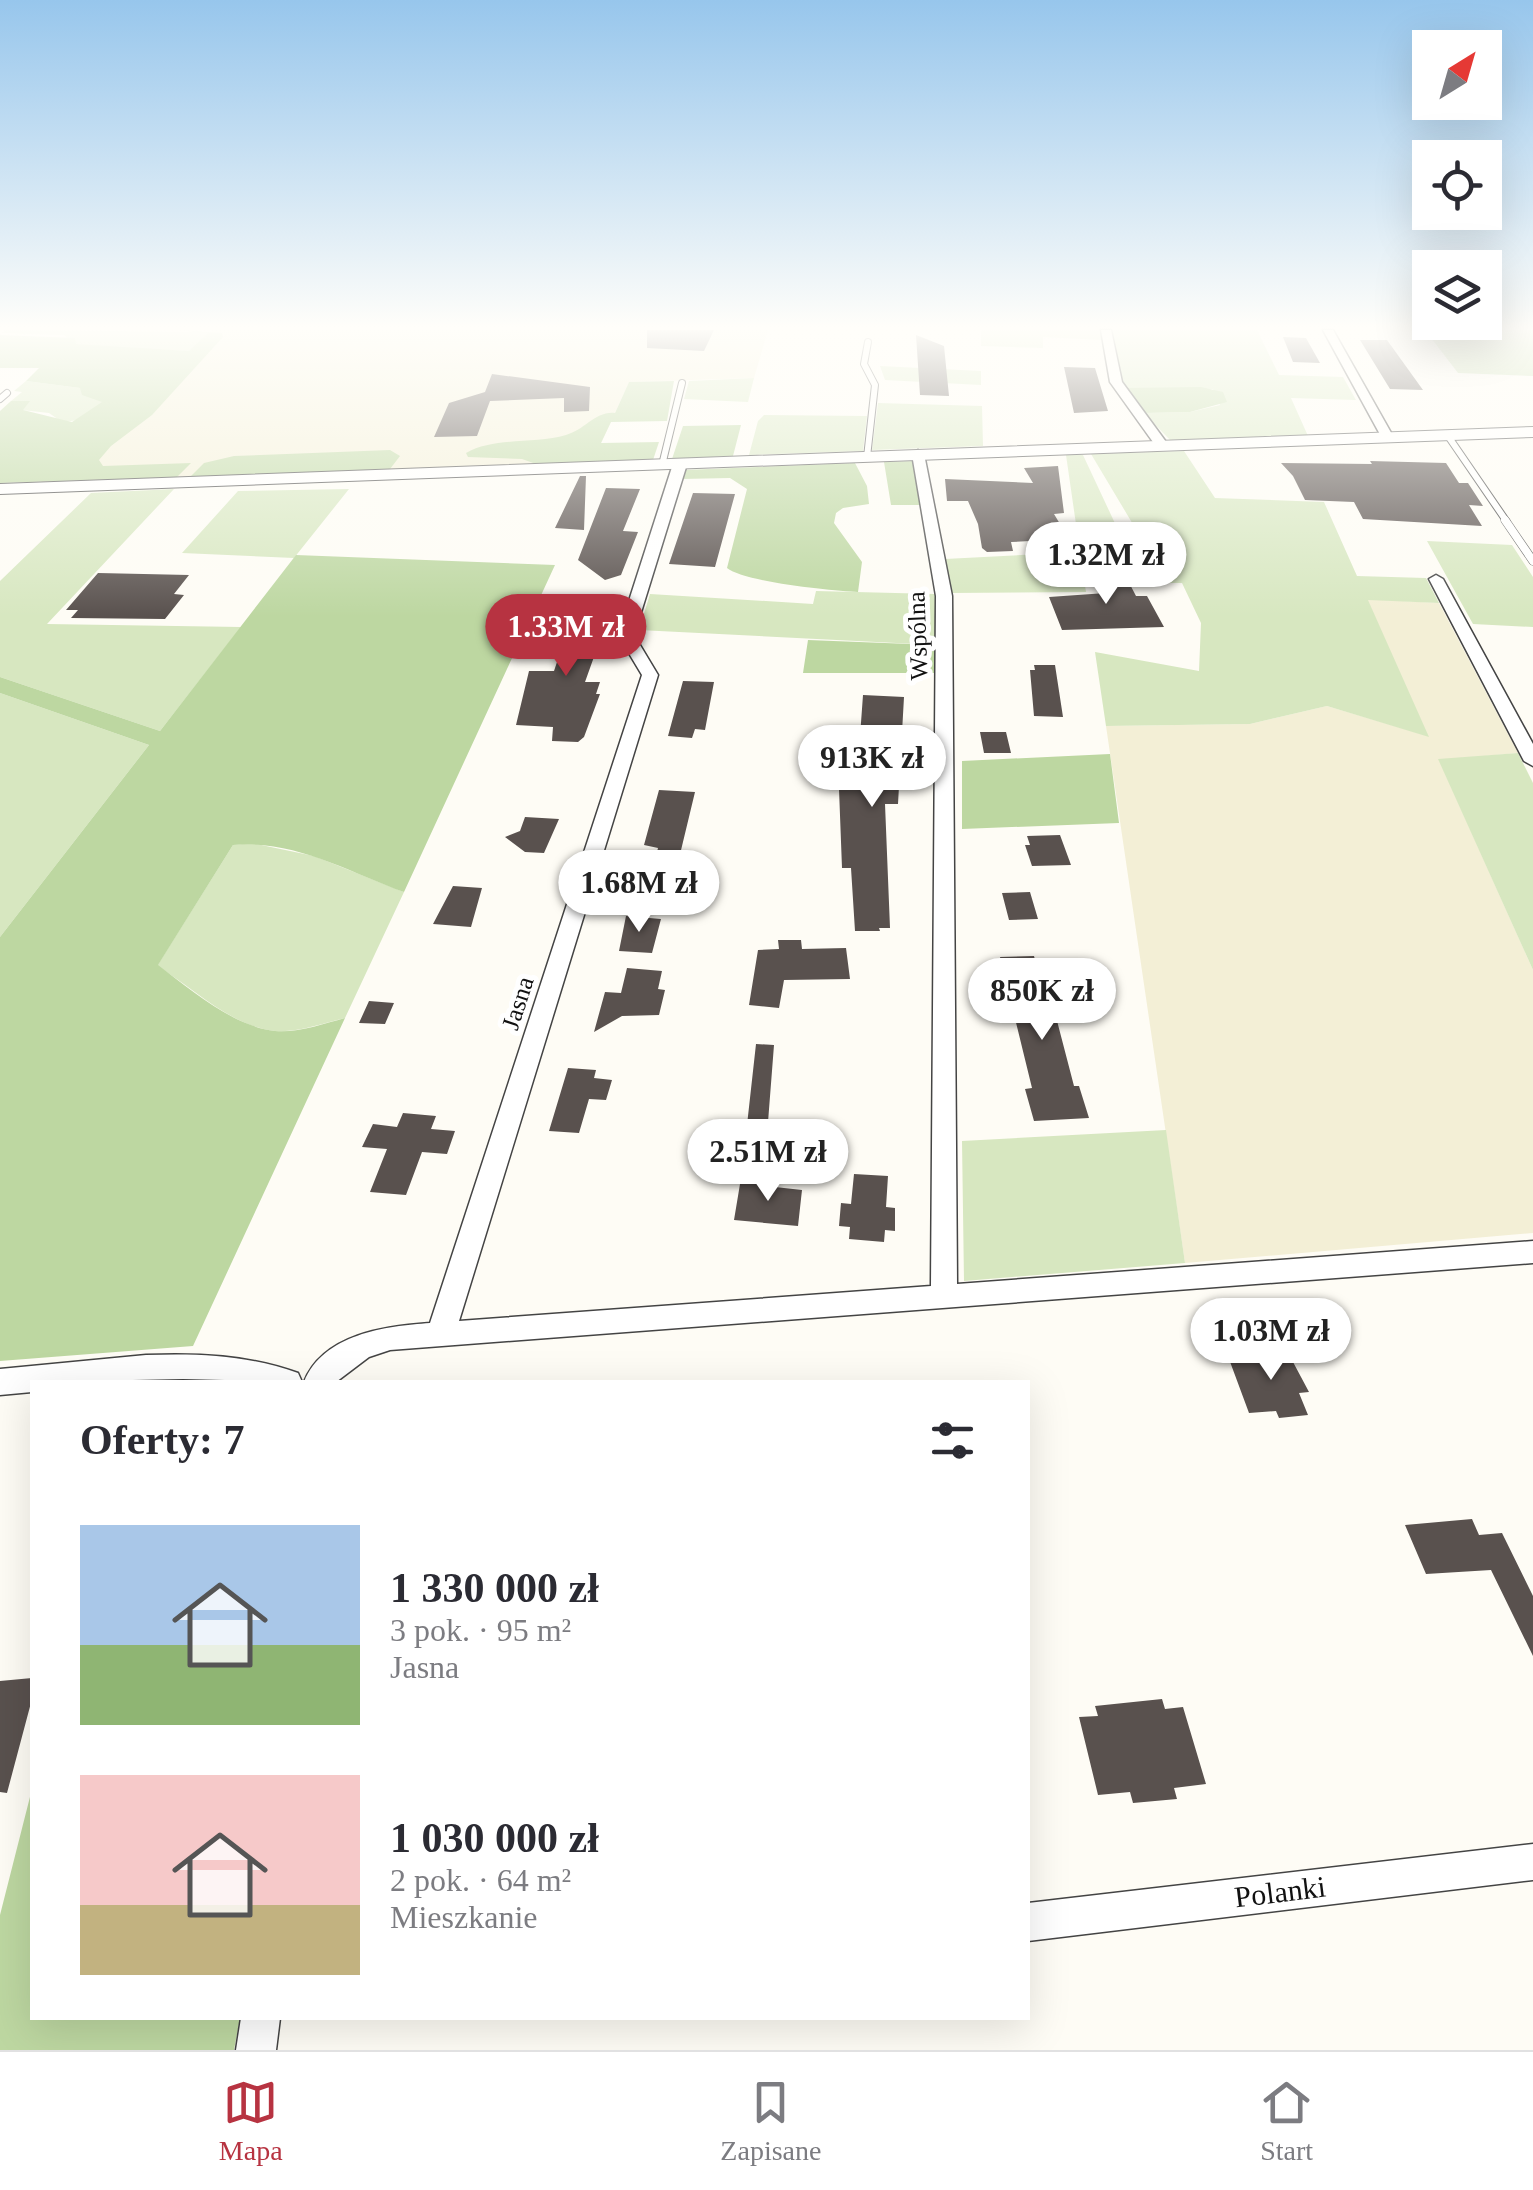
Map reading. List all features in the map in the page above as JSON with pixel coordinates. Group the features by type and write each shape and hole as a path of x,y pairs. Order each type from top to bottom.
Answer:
{"street":[{"path":"1148,426 1163,446"},
{"path":"1381,426 1388,438"},
{"path":"0,490 1533,432"},
{"name":"Wspólna","path":"918,454 944,596 944,1298"},
{"name":"Jasna","path":"440,1336 650,675 626,635 671,464"},
{"path":"1436,579 1533,761"},
{"path":"320,1380 352,1352 376,1340 1533,1252"},
{"path":"0,1382 209,1364 255,1370 282,1380"},
{"name":"Polanki","path":"1030,1922 1533,1862"},
{"path":"256,2050 261,2020"}],"lane":[{"path":"671,464 676,426"},
{"path":"867,457 870,426"},
{"path":"1448,436 1533,561"}],"shaded area":[{"path":"105,426 609,426 592,463 41,482"},
{"path":"1367,599 1439,603 1518,753 1439,760 1533,970 1533,1233 1185,1263 1106,726 1250,724 1327,706 1428,736"}],"green space":[{"path":"0,426 138,426 111,446 99,460 103,466 191,463 177,477 0,483"},
{"path":"609,426 601,443 659,442 653,460 536,464 522,459 468,457 466,453 489,445 566,435 579,429"},
{"path":"683,426 741,426 733,456 672,459"},
{"path":"757,426 866,426 863,451 749,455"},
{"path":"875,426 982,426 983,446 872,450"},
{"path":"1156,426 1303,426 1308,436 1171,441"},
{"path":"390,450 400,456 390,469 190,477 204,463 234,456"},
{"path":"1184,451 1215,498 1324,502 1357,576 1426,578 1439,603 1368,600 1429,737 1327,706 1250,724 1106,726 1095,652 1199,671 1201,623 1182,583 1168,583 1091,454"},
{"path":"1066,455 1083,455 1127,549 1117,550 1117,554 1080,553 1086,592 950,593 945,559 1080,552"},
{"path":"915,461 921,505 891,505 884,462"},
{"path":"855,463 867,486 869,504 843,508 836,513 834,523 862,562 858,592 769,581 727,568 747,489 730,478 681,479 684,470"},
{"path":"174,489 47,624 241,627 160,731 0,677 0,581 91,493"},
{"path":"349,489 294,558 182,553 238,491"},
{"path":"1427,541 1512,545 1533,577 1533,627 1473,624"},
{"path":"296,555 555,565 404,892 299,852 255,844 233,845 158,965 212,1005 259,1028 293,1031 345,1018 193,1346 0,1361 0,937 149,745 0,693 0,677 160,731"},
{"path":"816,591 935,594 936,645 639,630 650,594 813,604"},
{"path":"808,640 936,645 936,673 803,673"},
{"path":"0,693 149,745 0,937"},
{"path":"1518,753 1533,783 1533,970 1438,759"},
{"path":"1110,754 1119,823 962,829 962,761"},
{"path":"252,843 314,856 404,892 345,1018 293,1031 259,1028 228,1014 157,966 233,845"},
{"path":"1166,1130 1185,1263 964,1281 962,1141"},
{"path":"30,1797 30,2020 240,2020 234,2050 0,2050 0,1915"}],"building":[{"path":"439,426 481,426 477,436 434,437"},
{"path":"1370,461 1446,463 1459,483 1468,483 1483,506 1469,505 1482,526 1363,519 1354,502 1305,500 1281,463 1372,464"},
{"path":"1058,466 1064,513 1054,514 1069,539 1011,542 1013,551 987,552 982,548 978,524 968,501 947,501 945,479 1033,483 1024,468"},
{"path":"580,476 586,476 584,530 555,528"},
{"path":"606,488 640,489 623,531 638,532 621,575 605,580 578,560"},
{"path":"693,493 735,494 715,567 669,564"},
{"path":"1123,571 1136,596 1147,596 1164,627 1062,630 1049,597 1106,593 1096,572"},
{"path":"98,573 189,575 174,594 184,595 165,619 71,618 78,610 66,610"},
{"path":"565,597 602,598 591,643 595,643 591,654 595,654 585,682 600,682 596,694 600,694 584,737 578,742 552,741 553,727 516,725 529,671 554,671 571,620 558,614"},
{"path":"1034,665 1055,665 1063,717 1034,716 1030,670 1035,670"},
{"path":"683,681 714,682 705,730 695,729 692,738 668,736"},
{"path":"863,695 904,697 898,804 885,804 890,928 879,928 880,931 855,931 851,868 842,868 839,789 850,789 849,778 857,778"},
{"path":"980,732 1006,732 1011,753 984,753"},
{"path":"659,790 695,792 676,871 686,872 677,904 644,901 658,848 644,845"},
{"path":"525,817 559,819 544,853 525,852 505,837 520,831"},
{"path":"1060,835 1071,865 1032,866 1025,845 1030,845 1027,836"},
{"path":"453,886 482,888 471,927 433,924"},
{"path":"1030,892 1038,919 1009,920 1002,893"},
{"path":"626,916 661,919 652,953 619,951"},
{"path":"778,940 801,940 802,949 846,948 850,979 784,980 779,1008 749,1005 758,950 779,949"},
{"path":"1034,956 1037,967 1043,967 1074,1086 1079,1086 1089,1118 1034,1121 1025,1089 1032,1088 1000,957"},
{"path":"627,968 662,971 658,989 665,990 659,1015 622,1016 594,1032 605,992 621,993"},
{"path":"369,1001 394,1003 385,1024 359,1023"},
{"path":"756,1044 774,1045 767,1135 746,1134"},
{"path":"568,1068 596,1070 594,1078 612,1080 606,1100 589,1099 579,1133 549,1131"},
{"path":"403,1113 436,1116 431,1129 455,1131 447,1154 422,1152 406,1195 370,1192 387,1149 362,1147 373,1124 397,1127"},
{"path":"854,1174 888,1176 886,1207 895,1208 895,1231 885,1230 884,1242 849,1239 850,1227 839,1226 841,1203 851,1204"},
{"path":"746,1179 802,1190 798,1226 734,1220 740,1184 745,1184"},
{"path":"1285,1347 1309,1392 1299,1393 1308,1415 1279,1418 1276,1411 1249,1413 1229,1359 1267,1355 1265,1349"},
{"path":"1472,1519 1479,1535 1502,1533 1533,1596 1533,1656 1491,1570 1426,1574 1405,1525"},
{"path":"30,1678 30,1707 7,1793 0,1792 0,1681"},
{"path":"1162,1699 1165,1709 1183,1707 1206,1784 1174,1788 1177,1799 1133,1803 1130,1792 1098,1795 1079,1717 1098,1716 1095,1706"}]}
